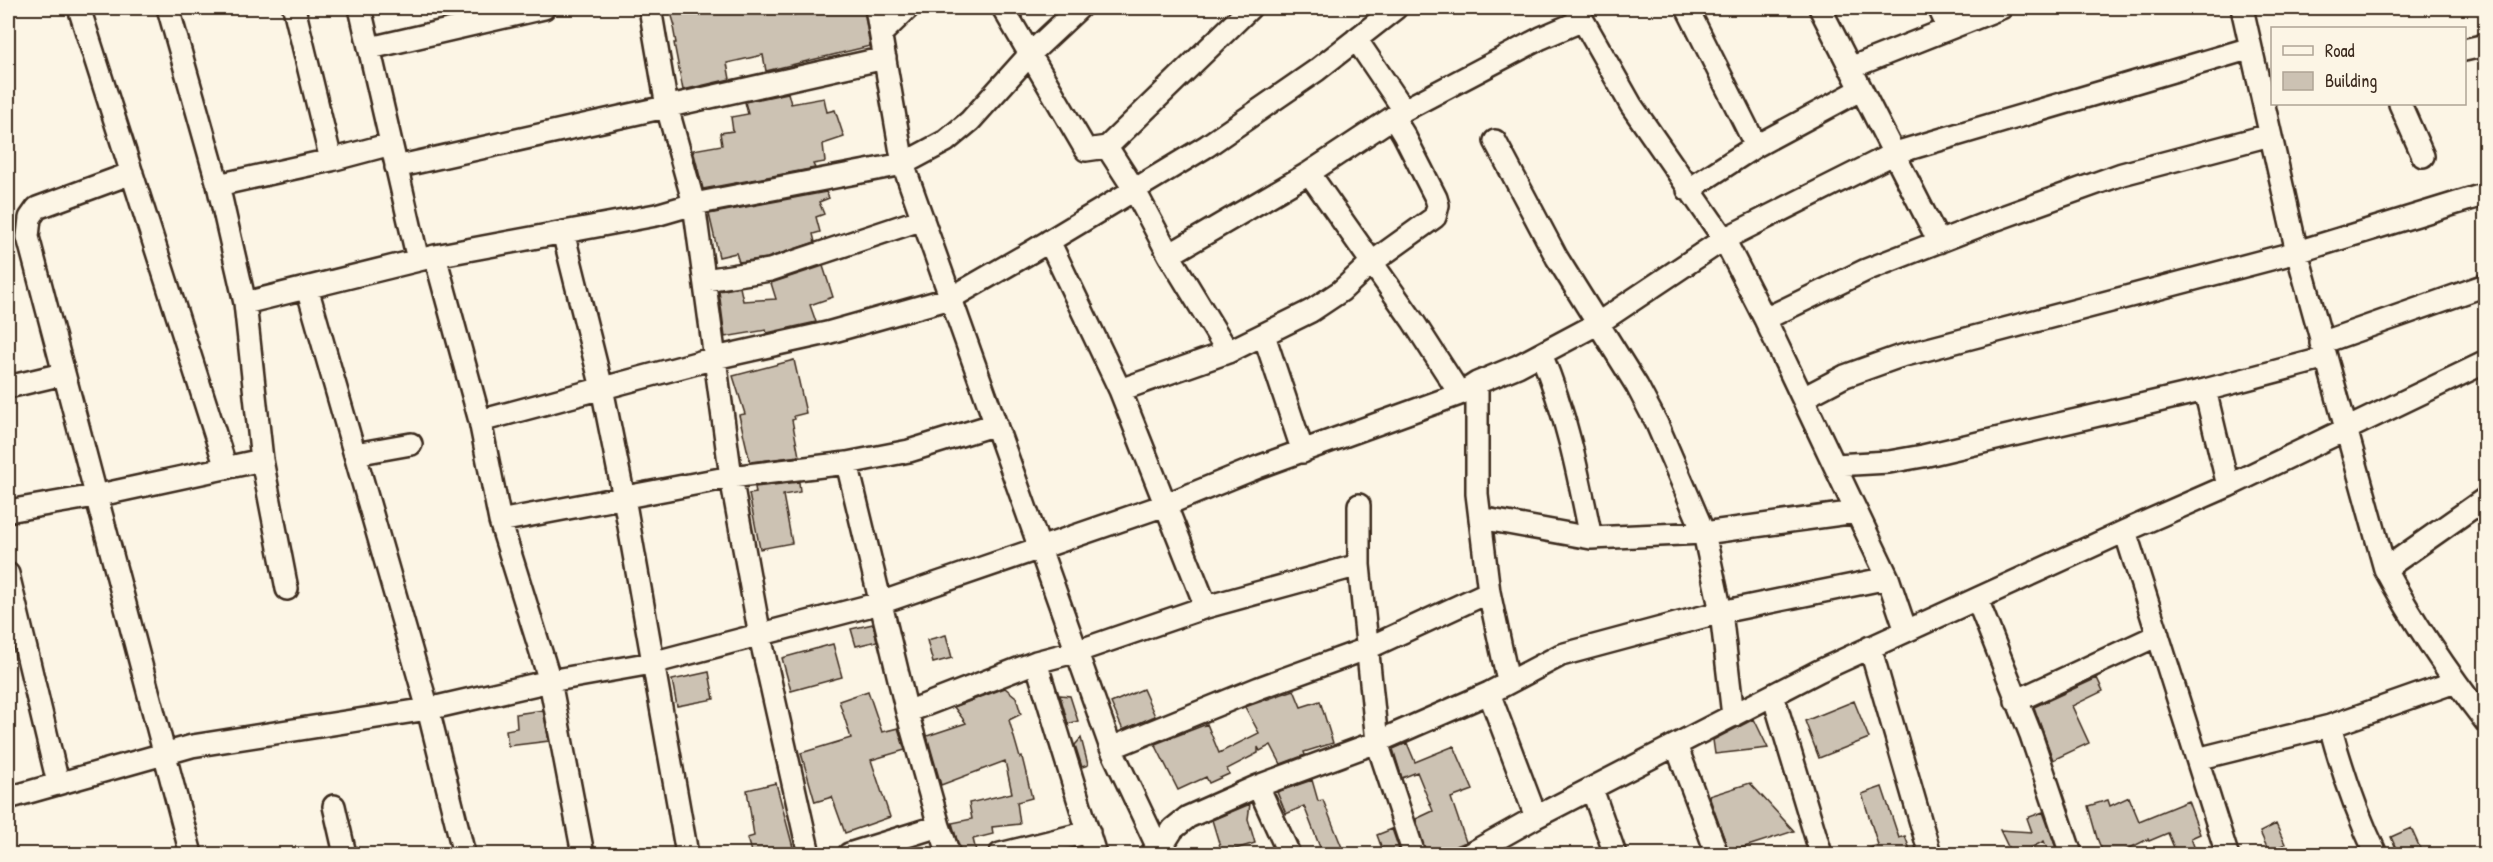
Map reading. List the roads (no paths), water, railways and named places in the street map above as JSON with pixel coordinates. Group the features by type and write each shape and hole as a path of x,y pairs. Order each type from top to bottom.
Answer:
{"street":[{"path":"79,8 226,468"},
{"path":"168,8 218,185 245,303 262,460 287,589"},
{"path":"294,8 331,160"},
{"path":"360,8 396,167 480,422 500,521 550,681 583,855"},
{"path":"370,48 544,8"},
{"path":"650,8 667,107 694,204 731,477 760,636 809,855"},
{"path":"876,8 903,164 1112,748 1157,853"},
{"path":"881,34 908,8"},
{"path":"1003,8 1086,150 1107,147 1250,8"},
{"path":"245,303 426,258 656,215 694,204 903,164 946,141 969,122 1031,53 1079,8"},
{"path":"480,422 715,358 827,333 951,298 1049,242 1207,146 1317,70 1396,8"},
{"path":"1687,8 1756,146"},
{"path":"1820,8 1939,242"},
{"path":"1939,8 1948,27"},
{"path":"1850,68 1948,27 2001,8"},
{"path":"2242,8 2251,48 2266,93 2270,135 2297,252 2385,569 2405,607 2455,682 2486,722"},
{"path":"1169,255 1309,173 1398,113 1541,38 1580,14 1631,105 1724,239 1765,319 1888,578 1905,631"},
{"path":"1120,390 1228,352 1311,311 1341,291 1371,263 1431,221 1437,213 1436,198 1398,113 1356,39"},
{"path":"2466,50 2486,45"},
{"path":"8,798 192,746 428,709 550,681 652,663 880,603 1165,505 1258,467 1469,388 1597,324 1724,239 1895,153 2251,48"},
{"path":"396,167 885,58"},
{"path":"1688,190 1756,146 1860,90"},
{"path":"2400,105 2423,156"},
{"path":"1765,319 1866,270 2122,174 2270,135"},
{"path":"1495,141 1557,258 1638,386 1658,424 1704,533 1721,612 1733,716"},
{"path":"218,185 391,144"},
{"path":"1107,147 1134,189 1169,255 1228,352"},
{"path":"132,173 38,208 30,218 28,237 191,855"},
{"path":"1309,173 1371,263 1469,388 1489,592 1508,681"},
{"path":"1803,398 1845,375 1898,357 2297,252 2486,194"},
{"path":"705,280 770,270 923,219"},
{"path":"563,232 602,388 624,498 687,855"},
{"path":"1049,242 1120,390 1206,607"},
{"path":"1835,465 1889,462 1923,456 2205,390 2324,350 2486,285"},
{"path":"307,288 428,709 464,855"},
{"path":"1264,335 1303,452"},
{"path":"1541,354 1557,393 1573,446 1592,538"},
{"path":"1470,855 1500,847 1536,817 1773,694 1905,631 2228,486 2486,362"},
{"path":"8,387 63,374"},
{"path":"2205,390 2228,486"},
{"path":"500,521 731,477 847,463 909,451 996,424"},
{"path":"355,454 411,444"},
{"path":"8,511 95,496 262,460"},
{"path":"847,463 907,712 949,855"},
{"path":"2385,569 2486,498"},
{"path":"1359,506 1359,565 1377,742 1414,855"},
{"path":"1480,518 1592,538 1704,533 1856,512"},
{"path":"2125,531 2227,855"},
{"path":"907,712 1036,662 1078,651 1206,607 1359,565"},
{"path":"8,574 58,783"},
{"path":"1157,853 1173,829 1188,817 1258,786 1377,742 1489,693 1561,655 1721,612 1888,578"},
{"path":"1112,748 1259,688 1366,649 1489,592"},
{"path":"1977,599 2031,735 2071,855"},
{"path":"2016,701 2158,635"},
{"path":"1870,647 1930,855"},
{"path":"1036,662 1095,855"},
{"path":"2197,759 2330,726 2455,682"},
{"path":"1489,693 1536,817"},
{"path":"1773,694 1821,855"},
{"path":"2330,726 2354,808 2376,855"},
{"path":"1676,745 1717,855"},
{"path":"1258,786 1289,855"},
{"path":"1592,789 1615,855"},
{"path":"334,806 345,855"},
{"path":"849,855 939,826"},
{"path":"1000,855 1089,832"}]}
